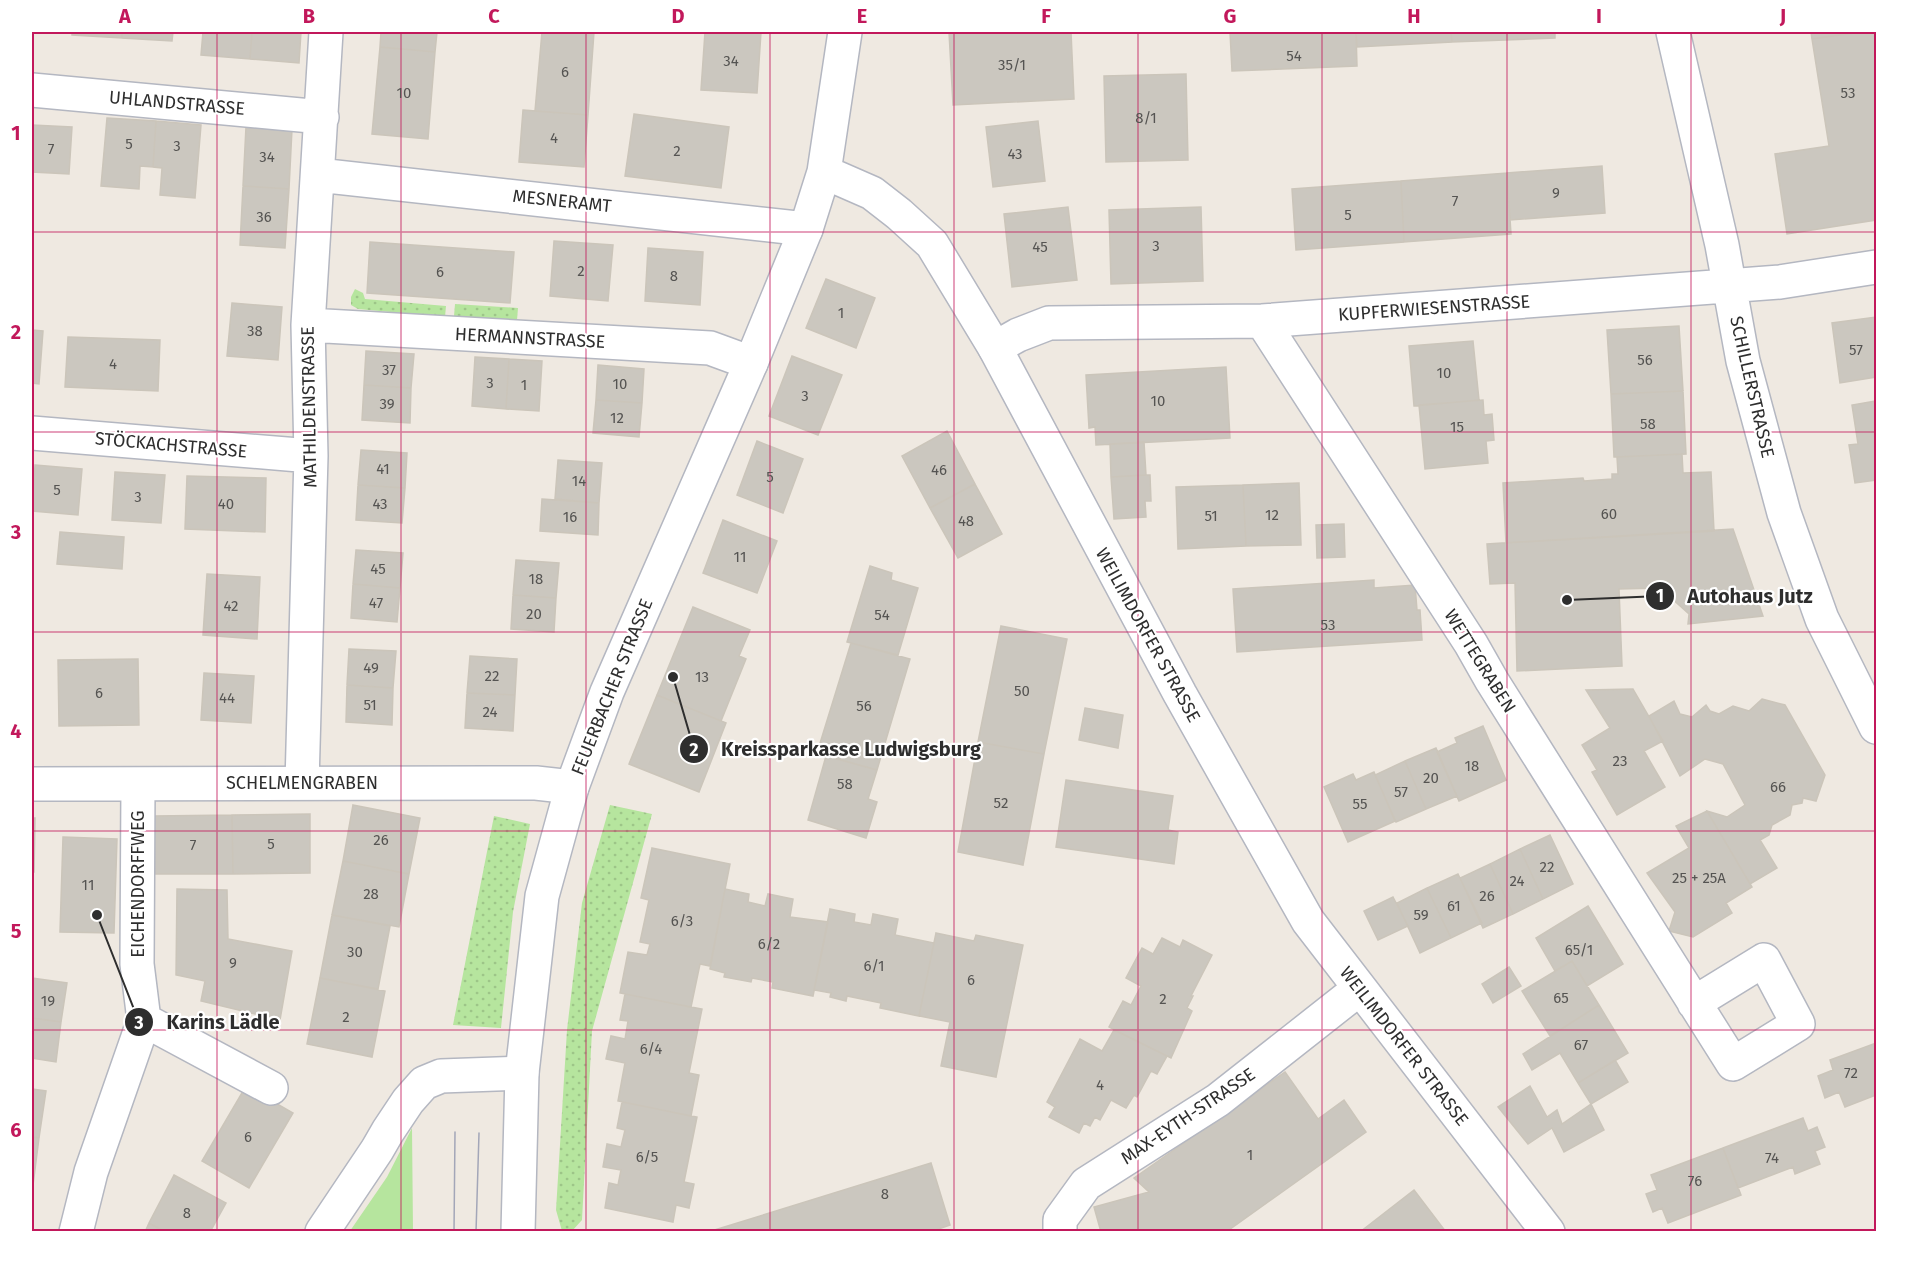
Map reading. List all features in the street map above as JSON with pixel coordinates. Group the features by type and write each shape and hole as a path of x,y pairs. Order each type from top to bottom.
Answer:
{"street":[{"name":"MATHILDENSTRASSE","path":"302,783 311,456 308,325 326,32"},
{"path":"824,172 845,32"},
{"name":"SCHILLERSTRASSE","path":"1673,32 1730,286 1743,361 1784,513 1822,619 1876,727"},
{"name":"UHLANDSTRASSE","path":"32,90 322,117"},
{"name":"FEUERBACHER STRASSE","path":"518,1232 522,1073 542,897 572,787 607,692 751,363 806,229 824,172"},
{"name":"WEILIMDORFER STRASSE","path":"824,172 872,193 932,244 995,348 1180,694 1302,911 1359,989 1548,1232"},
{"name":"MESNERAMT","path":"318,175 806,229"},
{"name":"KUPFERWIESENSTRASSE","path":"995,348 1018,335 1049,323 1262,321 1780,282 1876,267"},
{"name":"WETTEGRABEN","path":"1262,321 1471,644 1498,691 1694,1003"},
{"name":"HERMANNSTRASSE","path":"308,325 710,348 751,363"},
{"name":"STÖCKACHSTRASSE","path":"32,433 311,456"},
{"name":"SCHELMENGRABEN","path":"32,784 536,783 572,787"},
{"name":"EICHENDORFFWEG","path":"76,1232 90,1172 144,1020 138,964 138,784"},
{"name":"MAX-EYTH-STRASSE","path":"1060,1232 1060,1220 1086,1184 1218,1100 1359,989"},
{"path":"144,1020 271,1088"},
{"path":"322,1232 408,1101 424,1083 441,1076 522,1073"}],"green space":[{"path":"355,289 363,293 365,299 446,306 445,317 358,309 351,305 351,297"},
{"path":"455,304 518,308 517,320 454,316"},
{"path":"610,805 652,814 592,1031 582,1220 572,1231 562,1231 556,1210 567,1030 582,903"},
{"path":"494,816 530,824 513,912 501,1028 453,1025"},
{"path":"412,1128 413,1231 350,1231 387,1177"}],"building":[{"path":"72,32 122,32 122,38 72,35"},
{"path":"122,32 173,32 172,41 122,38"},
{"path":"203,32 252,32 250,59 201,55"},
{"path":"252,32 301,32 299,63 250,59"},
{"path":"381,32 437,32 435,52 380,47"},
{"path":"542,32 594,32 588,115 535,111"},
{"path":"705,32 761,32 757,93 701,90"},
{"path":"949,32 1071,32 1074,99 953,105"},
{"path":"1230,32 1356,32 1357,66 1232,71"},
{"path":"1356,32 1451,32 1452,42 1357,47"},
{"path":"1451,32 1555,32 1555,38 1452,42"},
{"path":"1811,32 1861,32 1812,39"},
{"path":"1876,32 1876,220 1787,234 1775,154 1829,146 1812,39"},
{"path":"380,47 435,52 428,139 372,134"},
{"path":"1186,74 1188,160 1106,162 1104,76"},
{"path":"523,110 588,115 584,167 519,162"},
{"path":"634,114 729,127 721,188 625,176"},
{"path":"107,118 156,121 153,167 140,166 139,189 101,186"},
{"path":"156,121 201,125 195,198 160,195 162,168 153,167"},
{"path":"1038,121 1045,181 993,187 986,127"},
{"path":"32,125 72,127 69,174 32,172"},
{"path":"246,127 292,129 289,189 243,186"},
{"path":"1602,166 1605,213 1510,220 1507,173"},
{"path":"1507,173 1511,234 1404,242 1401,181"},
{"path":"1401,181 1404,242 1296,250 1292,189"},
{"path":"243,186 289,189 285,248 240,245"},
{"path":"1068,207 1077,280 1012,287 1004,214"},
{"path":"1201,207 1203,281 1111,284 1109,210"},
{"path":"554,241 613,245 608,301 550,296"},
{"path":"370,242 514,252 510,303 367,293"},
{"path":"648,248 703,252 700,305 645,301"},
{"path":"826,279 875,298 856,348 806,328"},
{"path":"232,303 282,307 278,360 227,356"},
{"path":"1876,317 1876,377 1840,383 1832,323"},
{"path":"1679,326 1683,391 1611,394 1607,330"},
{"path":"32,330 43,331 39,384 32,383"},
{"path":"68,337 160,340 158,391 65,387"},
{"path":"1473,341 1479,400 1414,406 1409,346"},
{"path":"366,351 414,354 411,388 364,385"},
{"path":"792,356 842,375 818,435 769,416"},
{"path":"475,357 509,359 506,409 472,406"},
{"path":"509,359 542,361 539,411 506,409"},
{"path":"598,365 644,369 642,403 596,400"},
{"path":"1226,367 1230,438 1096,445 1095,427 1089,428 1086,375"},
{"path":"364,385 411,388 410,423 362,420"},
{"path":"1683,391 1686,454 1614,457 1611,394"},
{"path":"596,400 642,403 639,437 593,433"},
{"path":"1483,400 1484,415 1492,414 1494,440 1486,441 1488,463 1425,469 1419,405"},
{"path":"1876,401 1876,480 1855,483 1849,445 1858,444 1852,405"},
{"path":"947,431 975,484 930,508 902,456"},
{"path":"757,441 803,459 783,513 737,495"},
{"path":"1144,442 1146,475 1111,477 1110,444"},
{"path":"361,450 407,453 405,488 358,485"},
{"path":"1682,454 1683,473 1711,472 1714,531 1506,543 1503,483 1583,478 1584,481 1612,479 1612,474 1618,474 1617,457"},
{"path":"558,460 602,463 599,503 555,499"},
{"path":"35,465 82,469 78,515 32,511"},
{"path":"115,472 165,475 161,523 112,520"},
{"path":"1150,475 1151,501 1145,501 1146,517 1114,519 1111,477"},
{"path":"187,476 266,478 265,532 185,529"},
{"path":"1299,483 1301,545 1246,546 1243,485"},
{"path":"975,484 1002,534 958,558 930,508"},
{"path":"358,485 405,488 402,523 356,520"},
{"path":"1243,485 1246,546 1178,549 1176,487"},
{"path":"542,499 599,503 598,535 540,531"},
{"path":"723,520 777,541 757,593 703,573"},
{"path":"1344,524 1345,557 1317,558 1316,525"},
{"path":"1733,529 1763,616 1688,624 1689,614 1660,588 1619,589 1622,666 1517,671 1515,583 1490,584 1487,544"},
{"path":"60,532 124,537 122,569 57,564"},
{"path":"356,550 403,553 400,588 353,584"},
{"path":"516,560 559,563 556,598 513,595"},
{"path":"870,566 892,573 891,580 918,588 898,655 847,642"},
{"path":"207,574 260,577 257,639 203,635"},
{"path":"1374,580 1374,588 1415,585 1417,610 1420,610 1422,640 1237,652 1233,589"},
{"path":"353,584 400,588 397,622 351,618"},
{"path":"513,595 556,598 554,632 511,629"},
{"path":"693,607 750,630 739,656 746,659 721,721 657,695"},
{"path":"1001,626 1067,639 1044,754 978,742"},
{"path":"851,643 910,659 877,770 817,753"},
{"path":"349,649 396,651 393,688 347,685"},
{"path":"470,656 517,659 515,695 467,693"},
{"path":"138,659 139,725 59,726 58,660"},
{"path":"204,673 254,676 251,723 201,720"},
{"path":"347,685 393,688 392,725 346,722"},
{"path":"1633,689 1663,741 1644,751 1665,787 1617,815 1592,772 1597,770 1582,745 1610,728 1586,690"},
{"path":"467,693 515,695 513,731 465,728"},
{"path":"657,695 726,723 699,792 629,764"},
{"path":"1762,699 1785,705 1825,775 1816,801 1803,798 1802,803 1792,805 1790,815 1772,825 1769,835 1760,840 1777,868 1750,884 1707,811 1727,817 1745,805 1723,764 1705,759 1680,776 1649,716 1674,701 1680,714 1692,717 1706,705 1710,711 1719,714 1733,706 1749,711"},
{"path":"1085,708 1123,715 1118,748 1079,740"},
{"path":"1483,726 1506,780 1459,801 1437,752 1457,743 1455,738"},
{"path":"978,742 1044,754 1023,865 958,852"},
{"path":"1436,748 1457,796 1426,809 1405,761"},
{"path":"826,756 877,770 868,799 877,802 866,838 808,820"},
{"path":"1405,761 1426,809 1396,822 1375,775"},
{"path":"1374,772 1395,821 1348,842 1324,787 1353,774 1356,780"},
{"path":"1066,780 1173,796 1168,830 1178,832 1174,864 1056,847"},
{"path":"353,805 420,818 409,874 343,861"},
{"path":"1707,811 1752,887 1726,903 1732,913 1693,937 1669,931 1675,912 1647,873 1689,848 1676,826"},
{"path":"310,814 310,873 233,874 232,815"},
{"path":"232,815 233,874 155,874 154,816"},
{"path":"32,818 35,818 34,872 32,872"},
{"path":"1550,835 1573,884 1543,899 1520,849"},
{"path":"63,837 117,839 114,933 60,932"},
{"path":"652,848 730,864 710,966 700,964 691,1007 620,993 628,952 647,955 650,944 640,942 649,900 641,898"},
{"path":"1520,849 1543,899 1513,914 1490,864"},
{"path":"343,861 409,874 399,927 332,915"},
{"path":"1490,864 1513,914 1483,928 1460,878"},
{"path":"1458,874 1482,923 1451,938 1427,888"},
{"path":"1427,888 1451,938 1420,953 1397,903"},
{"path":"177,889 227,890 228,939 292,951 280,1020 201,1001 205,981 176,975"},
{"path":"725,889 749,894 748,902 765,906 768,894 793,899 790,917 828,922 813,996 772,988 773,982 752,978 751,982 724,977 725,973 710,969"},
{"path":"1393,897 1408,926 1378,940 1364,911"},
{"path":"1588,906 1623,964 1587,986 1572,961 1555,971 1536,938"},
{"path":"830,909 855,914 854,922 871,925 873,914 898,919 895,935 934,943 919,1016 880,1008 881,1003 847,996 846,1001 830,997 831,993 814,990"},
{"path":"332,915 390,926 378,989 320,978"},
{"path":"936,933 974,941 976,935 1023,945 996,1077 941,1066 950,1022 919,1016"},
{"path":"1162,938 1180,947 1183,940 1212,955 1191,996 1193,996 1187,1008 1192,1011 1171,1058 1109,1027 1123,1001 1131,1005 1141,986 1126,978 1142,948 1153,954"},
{"path":"1572,961 1599,1005 1550,1036 1522,991"},
{"path":"1509,967 1521,986 1493,1003 1482,984"},
{"path":"32,978 67,983 61,1022 32,1018"},
{"path":"320,978 385,991 372,1057 307,1044"},
{"path":"625,994 702,1009 689,1073 699,1075 691,1116 618,1101 625,1063 606,1059 611,1036 625,1039 628,1021 620,1020"},
{"path":"1599,1005 1628,1053 1578,1083 1560,1053 1532,1070 1523,1054"},
{"path":"32,1018 61,1022 56,1062 32,1058"},
{"path":"1114,1030 1167,1056 1157,1074 1151,1071 1137,1097 1134,1095 1126,1108 1111,1100 1100,1120 1095,1117 1090,1126 1084,1123 1079,1133 1049,1117 1055,1107 1047,1102 1080,1039 1102,1051"},
{"path":"1876,1043 1876,1095 1845,1107 1839,1092 1825,1098 1818,1076 1833,1070 1830,1060"},
{"path":"1615,1060 1628,1082 1591,1104 1578,1083"},
{"path":"1285,1072 1318,1119 1344,1100 1366,1132 1226,1232 1101,1232 1094,1207 1149,1192 1134,1178"},
{"path":"246,1086 293,1113 249,1188 202,1161"},
{"path":"1530,1086 1547,1117 1557,1110 1562,1124 1591,1104 1604,1130 1564,1152 1552,1128 1528,1144 1498,1107"},
{"path":"32,1089 46,1091 39,1138 32,1137"},
{"path":"622,1102 697,1117 684,1182 694,1184 689,1208 676,1205 673,1222 605,1208 609,1183 618,1185 621,1170 603,1167 607,1144 621,1147 625,1130 617,1128"},
{"path":"1803,1118 1808,1131 1817,1127 1825,1147 1815,1151 1820,1164 1795,1174 1793,1167 1738,1188 1723,1148"},
{"path":"32,1137 39,1138 33,1185 32,1185"},
{"path":"1723,1148 1741,1195 1668,1223 1662,1208 1653,1212 1646,1194 1657,1190 1651,1175"},
{"path":"931,1163 950,1225 930,1232 708,1232"},
{"path":"174,1175 226,1203 210,1232 165,1232 149,1223"},
{"path":"1414,1190 1446,1232 1360,1232"},
{"path":"149,1223 165,1232 145,1232"}],"tram line":[{"path":"454,1232 455,1132"},
{"path":"476,1232 479,1133"}],"place":[{"name":"Autohaus Jutz","path":"1567,600"},
{"name":"Kreissparkasse Ludwigsburg","path":"673,677"},
{"name":"Karins Lädle","path":"97,915"}]}
